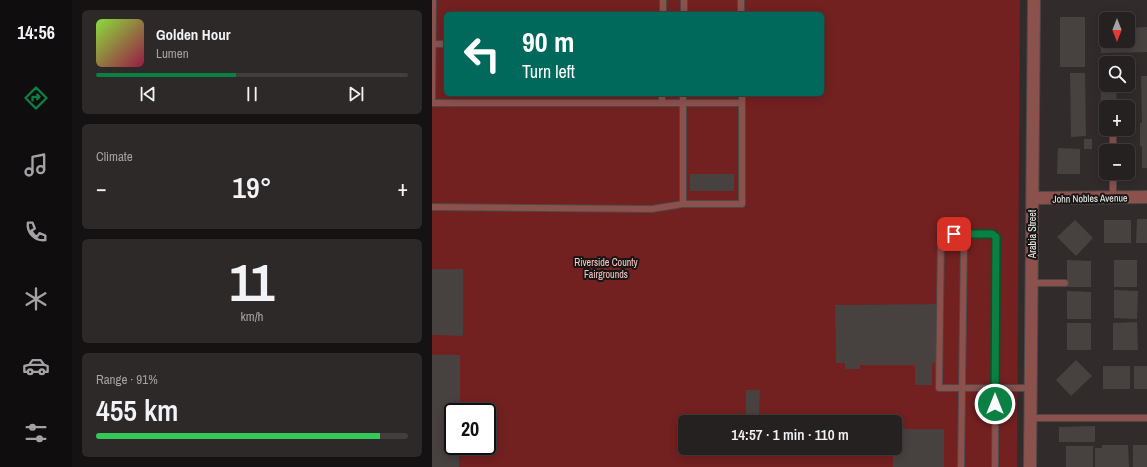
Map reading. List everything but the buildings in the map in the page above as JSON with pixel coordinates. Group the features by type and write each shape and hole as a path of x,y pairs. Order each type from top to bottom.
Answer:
{"street":[{"name":"Arabia Street","path":"1030,467 1034,0"},
{"name":"John Nobles Avenue","path":"1032,198 1147,197"}],"lane":[{"path":"433,0 432,103 742,103"},
{"path":"663,0 663,12"},
{"path":"684,0 684,12"},
{"path":"741,0 741,12"},
{"path":"433,44 444,44"},
{"path":"662,96 662,102"},
{"path":"683,96 683,204"},
{"path":"432,207 652,209 683,204 742,204 742,96"},
{"path":"1114,180 1114,197"},
{"path":"995,467 995,388 996,237 992,234 941,234 940,388 995,388 1031,388"},
{"path":"961,467 964,238 967,234"},
{"path":"1032,283 1065,283"},
{"path":"1031,418 1147,418"}],"green space":[{"name":"Riverside County Fairgrounds","path":"432,0 1020,0 1017,467 432,467"}],"route":[{"path":"954,234 992,234 996,237 995,404"}]}
